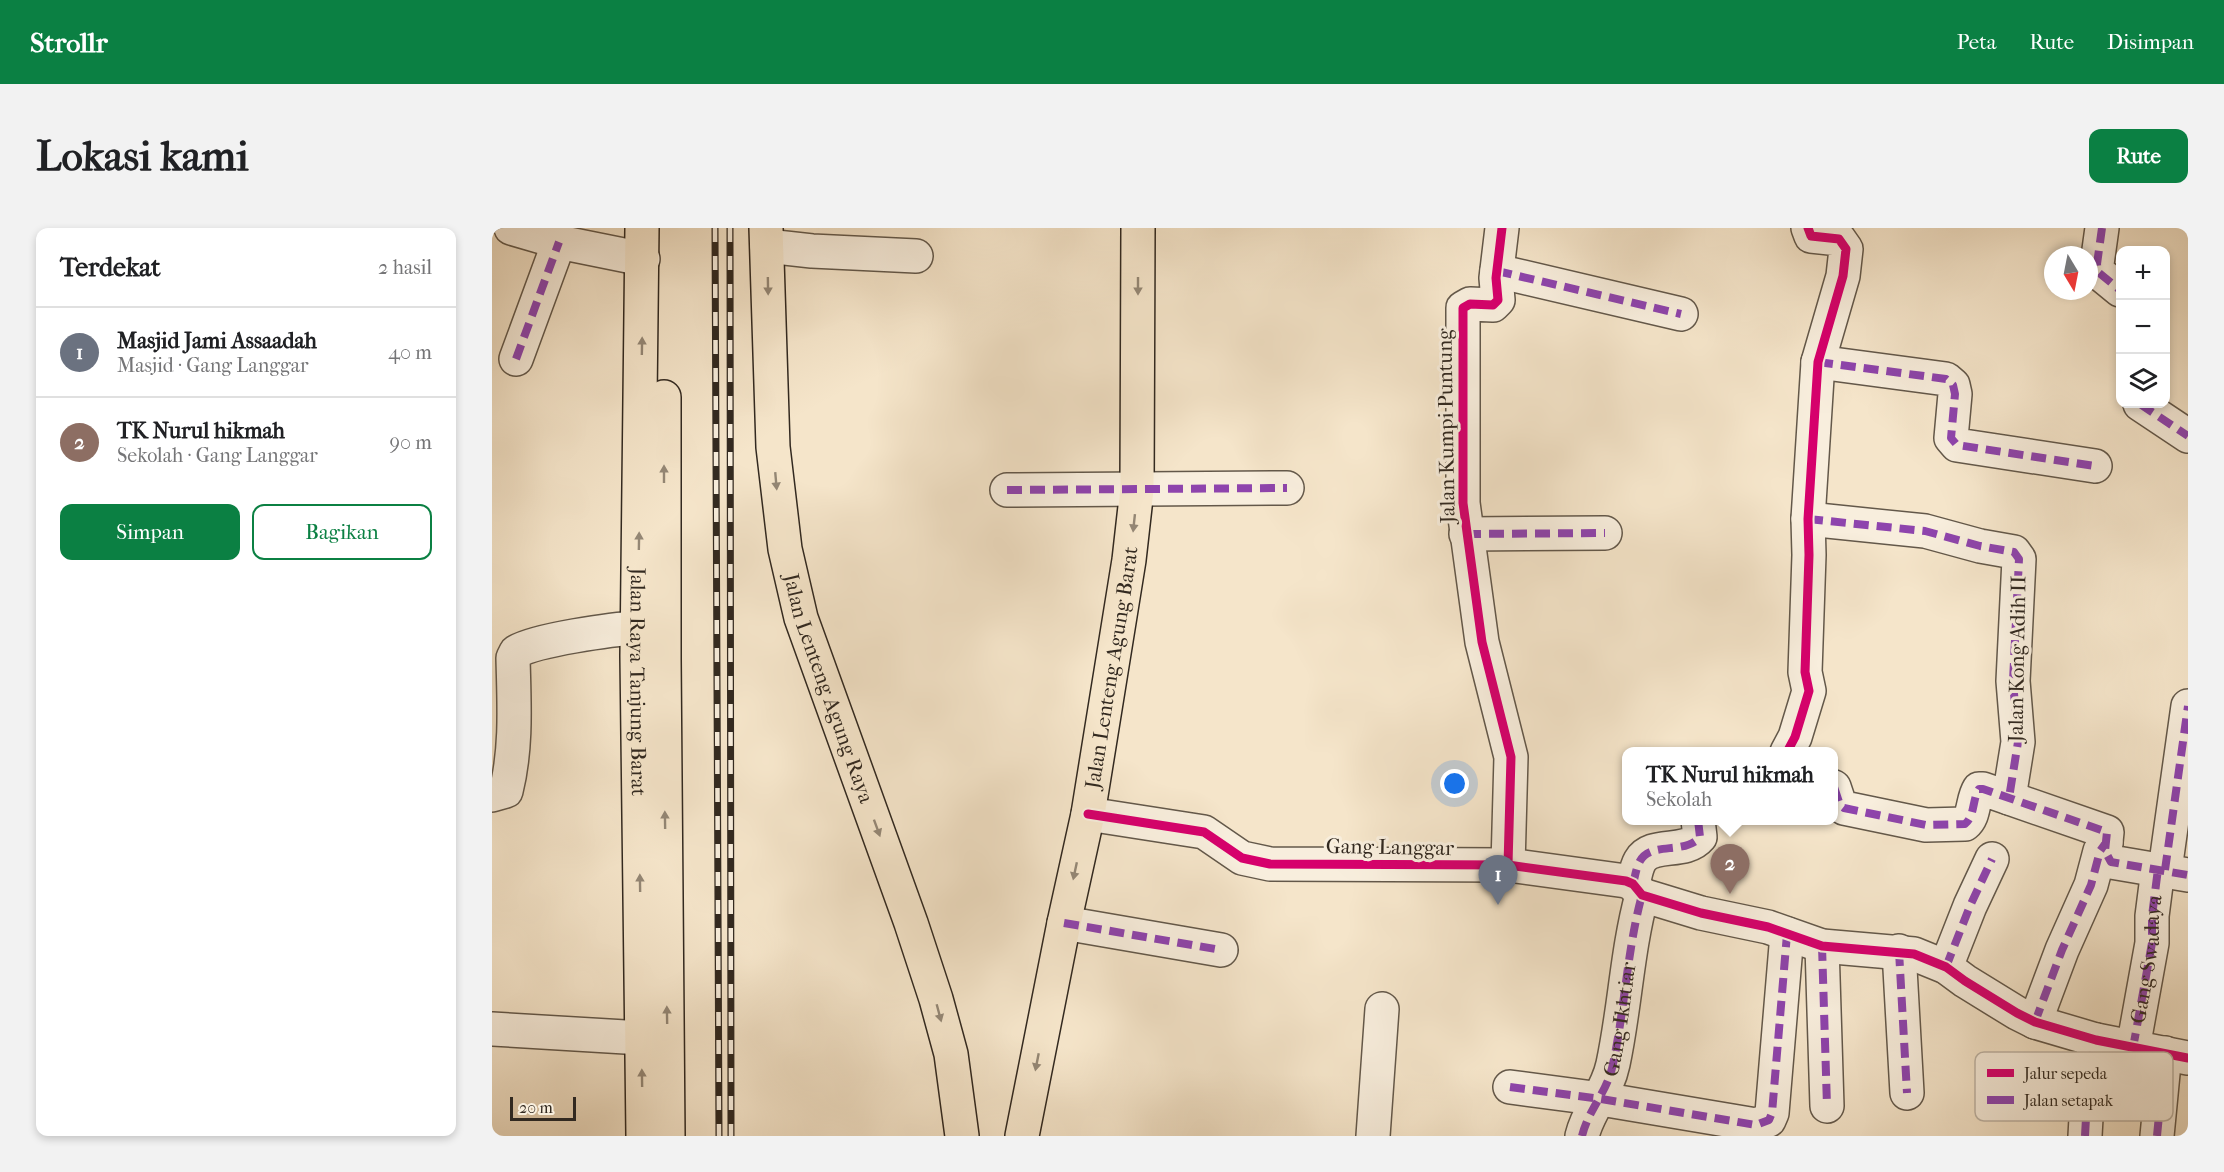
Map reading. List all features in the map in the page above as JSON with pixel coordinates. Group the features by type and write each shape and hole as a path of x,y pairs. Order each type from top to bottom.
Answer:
{"main road":[{"path":"664,228 646,648 668,1136"},
{"name":"Jalan Lenteng Agung Barat","path":"1022,1136 1088,814 1123,605 1137,489 1138,228"},
{"name":"Jalan Lenteng Agung Raya","path":"767,237 773,447 785,549 801,618 911,923 936,999 951,1054 962,1136"},
{"name":"Jalan Raya Tanjung Barat","path":"643,243 646,648 643,1136"}],"street":[{"path":"511,228 559,242 643,243"},
{"name":"Jalan Kumpi Puntung","path":"1502,228 1496,278 1498,300 1496,303 1470,304 1463,308 1462,436 1466,534 1482,642 1510,757 1508,865"},
{"path":"1790,747 1809,692 1805,672 1808,519 1818,362 1843,276 1846,249 1839,239 1811,236 1808,228"},
{"path":"2102,228 2098,272 2116,287"},
{"path":"767,237 812,251 916,256"},
{"path":"516,359 559,242"},
{"path":"1497,271 1681,314"},
{"path":"1818,362 1946,379 1953,385 1955,394 1951,438 1957,445 2096,466"},
{"path":"2146,408 2188,436"},
{"path":"1007,490 1287,488"},
{"name":"Jalan Kong Adih II","path":"1808,519 1925,531 1980,546 2014,552 2017,555 2019,559 2013,681 2018,742 2009,798"},
{"path":"1466,534 1605,533"},
{"path":"492,795 506,791 509,781 513,752 513,657 516,652 533,645 616,629 646,648"},
{"name":"Gang Swadaya","path":"2133,1048 2152,943 2152,916 2170,871 2188,706"},
{"path":"1838,800 1844,808 1926,825 1965,825 1969,821 1979,789 2107,832 2107,856 2111,862 2170,871"},
{"name":"Gang Langgar","path":"1088,814 1204,832 1242,858 1270,864 1508,865 1626,880 1638,890 1701,913 1768,927 1822,946 1853,950 1899,951 1928,958 2035,1022 2096,1040 2155,1052"},
{"name":"Gang Ikhtiar","path":"1582,1136 1586,1119 1601,1099 1608,1084 1613,1064 1634,926 1641,860 1648,852 1696,842 1700,837 1699,825"},
{"path":"2035,1022 2062,950 2091,885 2100,851 2106,843"},
{"path":"1946,967 1970,906 1992,859"},
{"path":"1064,923 1221,950"},
{"path":"1510,1088 1601,1099 1756,1125 1769,1120 1772,1113 1787,934"},
{"path":"1822,946 1827,1106"},
{"path":"1899,951 1907,1093"},
{"path":"1373,1136 1382,1009"},
{"path":"492,1029 642,1038"},
{"path":"2094,1052 2096,1040"},
{"path":"2173,1072 2177,1056"},
{"path":"2085,1136 2086,1121"},
{"path":"2157,1136 2161,1121"}],"railway":[{"path":"715,228 719,1136"},
{"path":"730,228 731,1136"}],"marked path":[{"path":"2102,228 2098,272 2116,287"},
{"path":"516,359 559,242"},
{"path":"1497,271 1681,314"},
{"path":"1818,362 1946,379 1953,385 1955,394 1951,438 1957,445 2095,466"},
{"path":"2146,408 2188,436"},
{"path":"1007,490 1287,488"},
{"path":"1808,519 1925,531 1980,546 2014,552 2019,559 2013,681 2018,742 2009,798"},
{"path":"1466,534 1605,533"},
{"path":"2165,870 2188,706"},
{"path":"1838,799 1844,808 1926,825 1965,824 1970,817 1979,789 1983,789 2107,832 2105,851 2111,862 2188,875"},
{"path":"1633,884 1640,861 1645,855 1652,851 1686,846 1694,842 1700,837 1699,825"},
{"path":"2035,1022 2062,950 2091,885 2100,851 2105,844"},
{"path":"1946,967 1970,906 1992,859"},
{"path":"2133,1048 2152,943 2152,916 2158,869"},
{"path":"1582,1136 1589,1117 1607,1084 1613,1064 1642,895"},
{"path":"1064,923 1221,950"},
{"path":"1510,1087 1601,1099 1756,1125 1769,1120 1772,1113 1787,934"},
{"path":"1822,946 1827,1106"},
{"path":"1899,951 1907,1093"},
{"path":"2094,1052 2096,1040"},
{"path":"2085,1136 2086,1121"},
{"path":"2157,1136 2158,1121"}],"cycle path":[{"path":"1502,228 1496,278 1498,300 1493,305 1470,304 1463,308 1463,503 1482,642 1511,757 1508,865"},
{"path":"1790,747 1809,691 1805,672 1808,519 1818,362 1843,276 1846,249 1839,239 1811,236 1808,228"},
{"path":"1088,814 1204,832 1242,858 1270,864 1508,865 1626,881 1633,884 1642,895 1701,913 1768,927 1822,946 1914,954 1946,967 1965,981 2035,1022 2096,1040 2157,1052"},
{"path":"2173,1055 2188,1058"}],"place":[{"name":"TK Nurul hikmah","path":"1730,894"},
{"name":"Masjid Jami Assaadah","path":"1498,905"}]}
